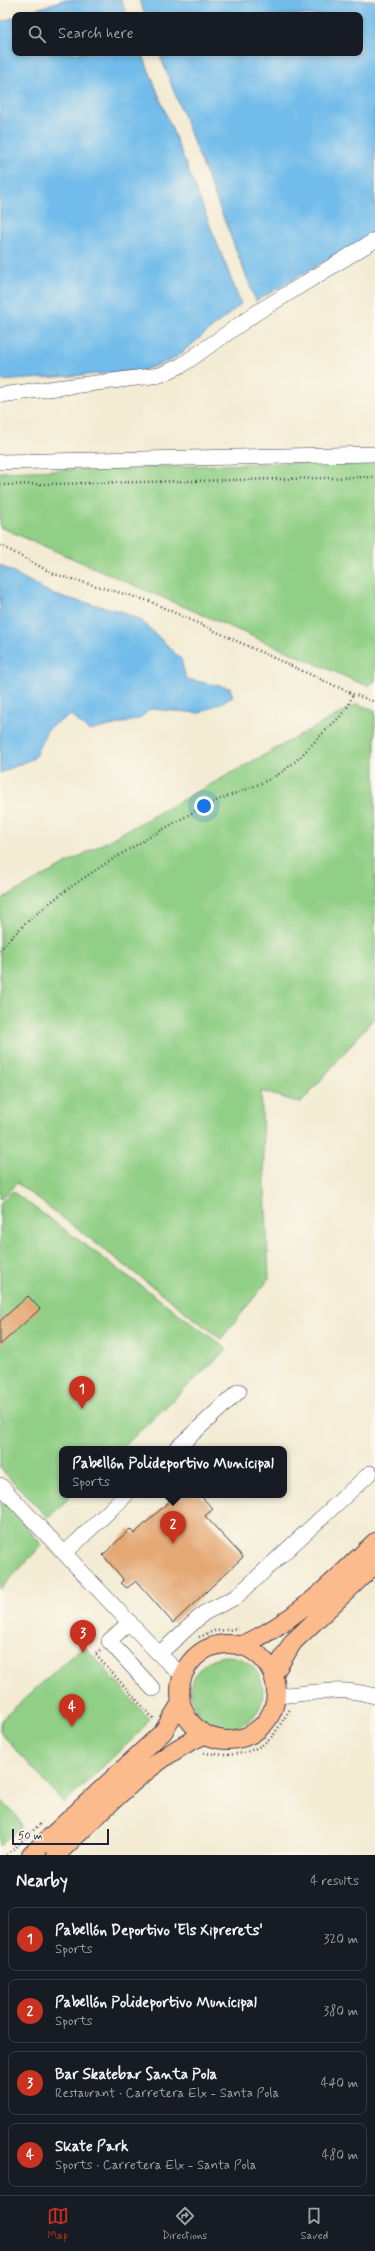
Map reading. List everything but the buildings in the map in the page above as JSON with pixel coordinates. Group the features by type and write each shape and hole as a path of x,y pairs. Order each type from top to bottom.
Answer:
{"main road":[{"path":"240,1646 277,1627 325,1589 375,1542"},
{"path":"273,1675 293,1642 375,1564"},
{"path":"223,1644 240,1646 254,1652 265,1662 285,1696 273,1710 266,1722 257,1731 245,1738 231,1741 218,1740 205,1735 189,1722 181,1703 180,1688 184,1673 194,1659 207,1649 223,1644"},
{"path":"31,1855 163,1732 181,1703"},
{"path":"56,1855 137,1780 188,1741 205,1735"}],"street":[{"path":"0,395 160,376 182,366 256,313 375,240"},
{"path":"0,462 375,454"},
{"path":"179,1446 239,1391"},
{"path":"159,1654 204,1613 236,1597 370,1473"},
{"path":"0,1485 159,1654 175,1669 184,1673"},
{"path":"64,1552 123,1498"},
{"path":"130,1622 109,1641 153,1689"},
{"path":"285,1696 322,1690 345,1690 375,1696"}],"path":[{"path":"0,485 375,477"},
{"path":"0,545 54,574 149,601 353,694 375,702"},
{"path":"0,950 19,928 39,912 136,845 199,809 279,773 301,756 348,710 353,694"},
{"path":"196,1638 214,1631 245,1628"},
{"path":"109,1641 95,1654 156,1720 153,1725"},
{"path":"202,1754 209,1752 226,1755 244,1754 261,1746 273,1736 294,1705 285,1696"},
{"path":"7,1855 30,1831 48,1817"}],"green space":[{"path":"375,460 375,681 367,686 0,527 0,472"},
{"path":"357,704 375,710 375,1017 301,1103 261,1091 269,1279 221,1339 17,1183 0,1199 0,900"},
{"path":"12,1191 227,1349 124,1446 59,1446 59,1498 69,1498 48,1518 0,1468 0,1203"},
{"path":"0,1498 42,1545 0,1590"},
{"path":"84,1645 149,1719 139,1733 64,1803 0,1732 0,1721"},
{"path":"227,1656 247,1662 257,1672 263,1692 257,1712 247,1722 227,1728 207,1722 197,1712 191,1692 197,1672 207,1662"},
{"path":"0,1799 17,1816 22,1826 0,1846"}],"water":[{"path":"63,0 121,0 126,12 29,12"},
{"path":"139,0 375,0 375,232 256,301 160,56 363,56 363,12 144,12"},
{"path":"12,18 12,56 143,56 241,304 174,359 141,371 0,381 0,22"},
{"path":"0,565 54,595 120,611 142,621 181,659 186,679 230,688 233,697 200,713 150,709 139,719 89,731 71,715 48,728 34,758 0,773"}],"place":[{"name":"Pabellón Deportivo 'Els Xiprerets'","path":"82,1409"},
{"name":"Pabellón Polideportivo Municipal","path":"173,1544"},
{"name":"Bar Skatebar Santa Pola","path":"83,1653"},
{"name":"Skate Park","path":"72,1727"}]}
